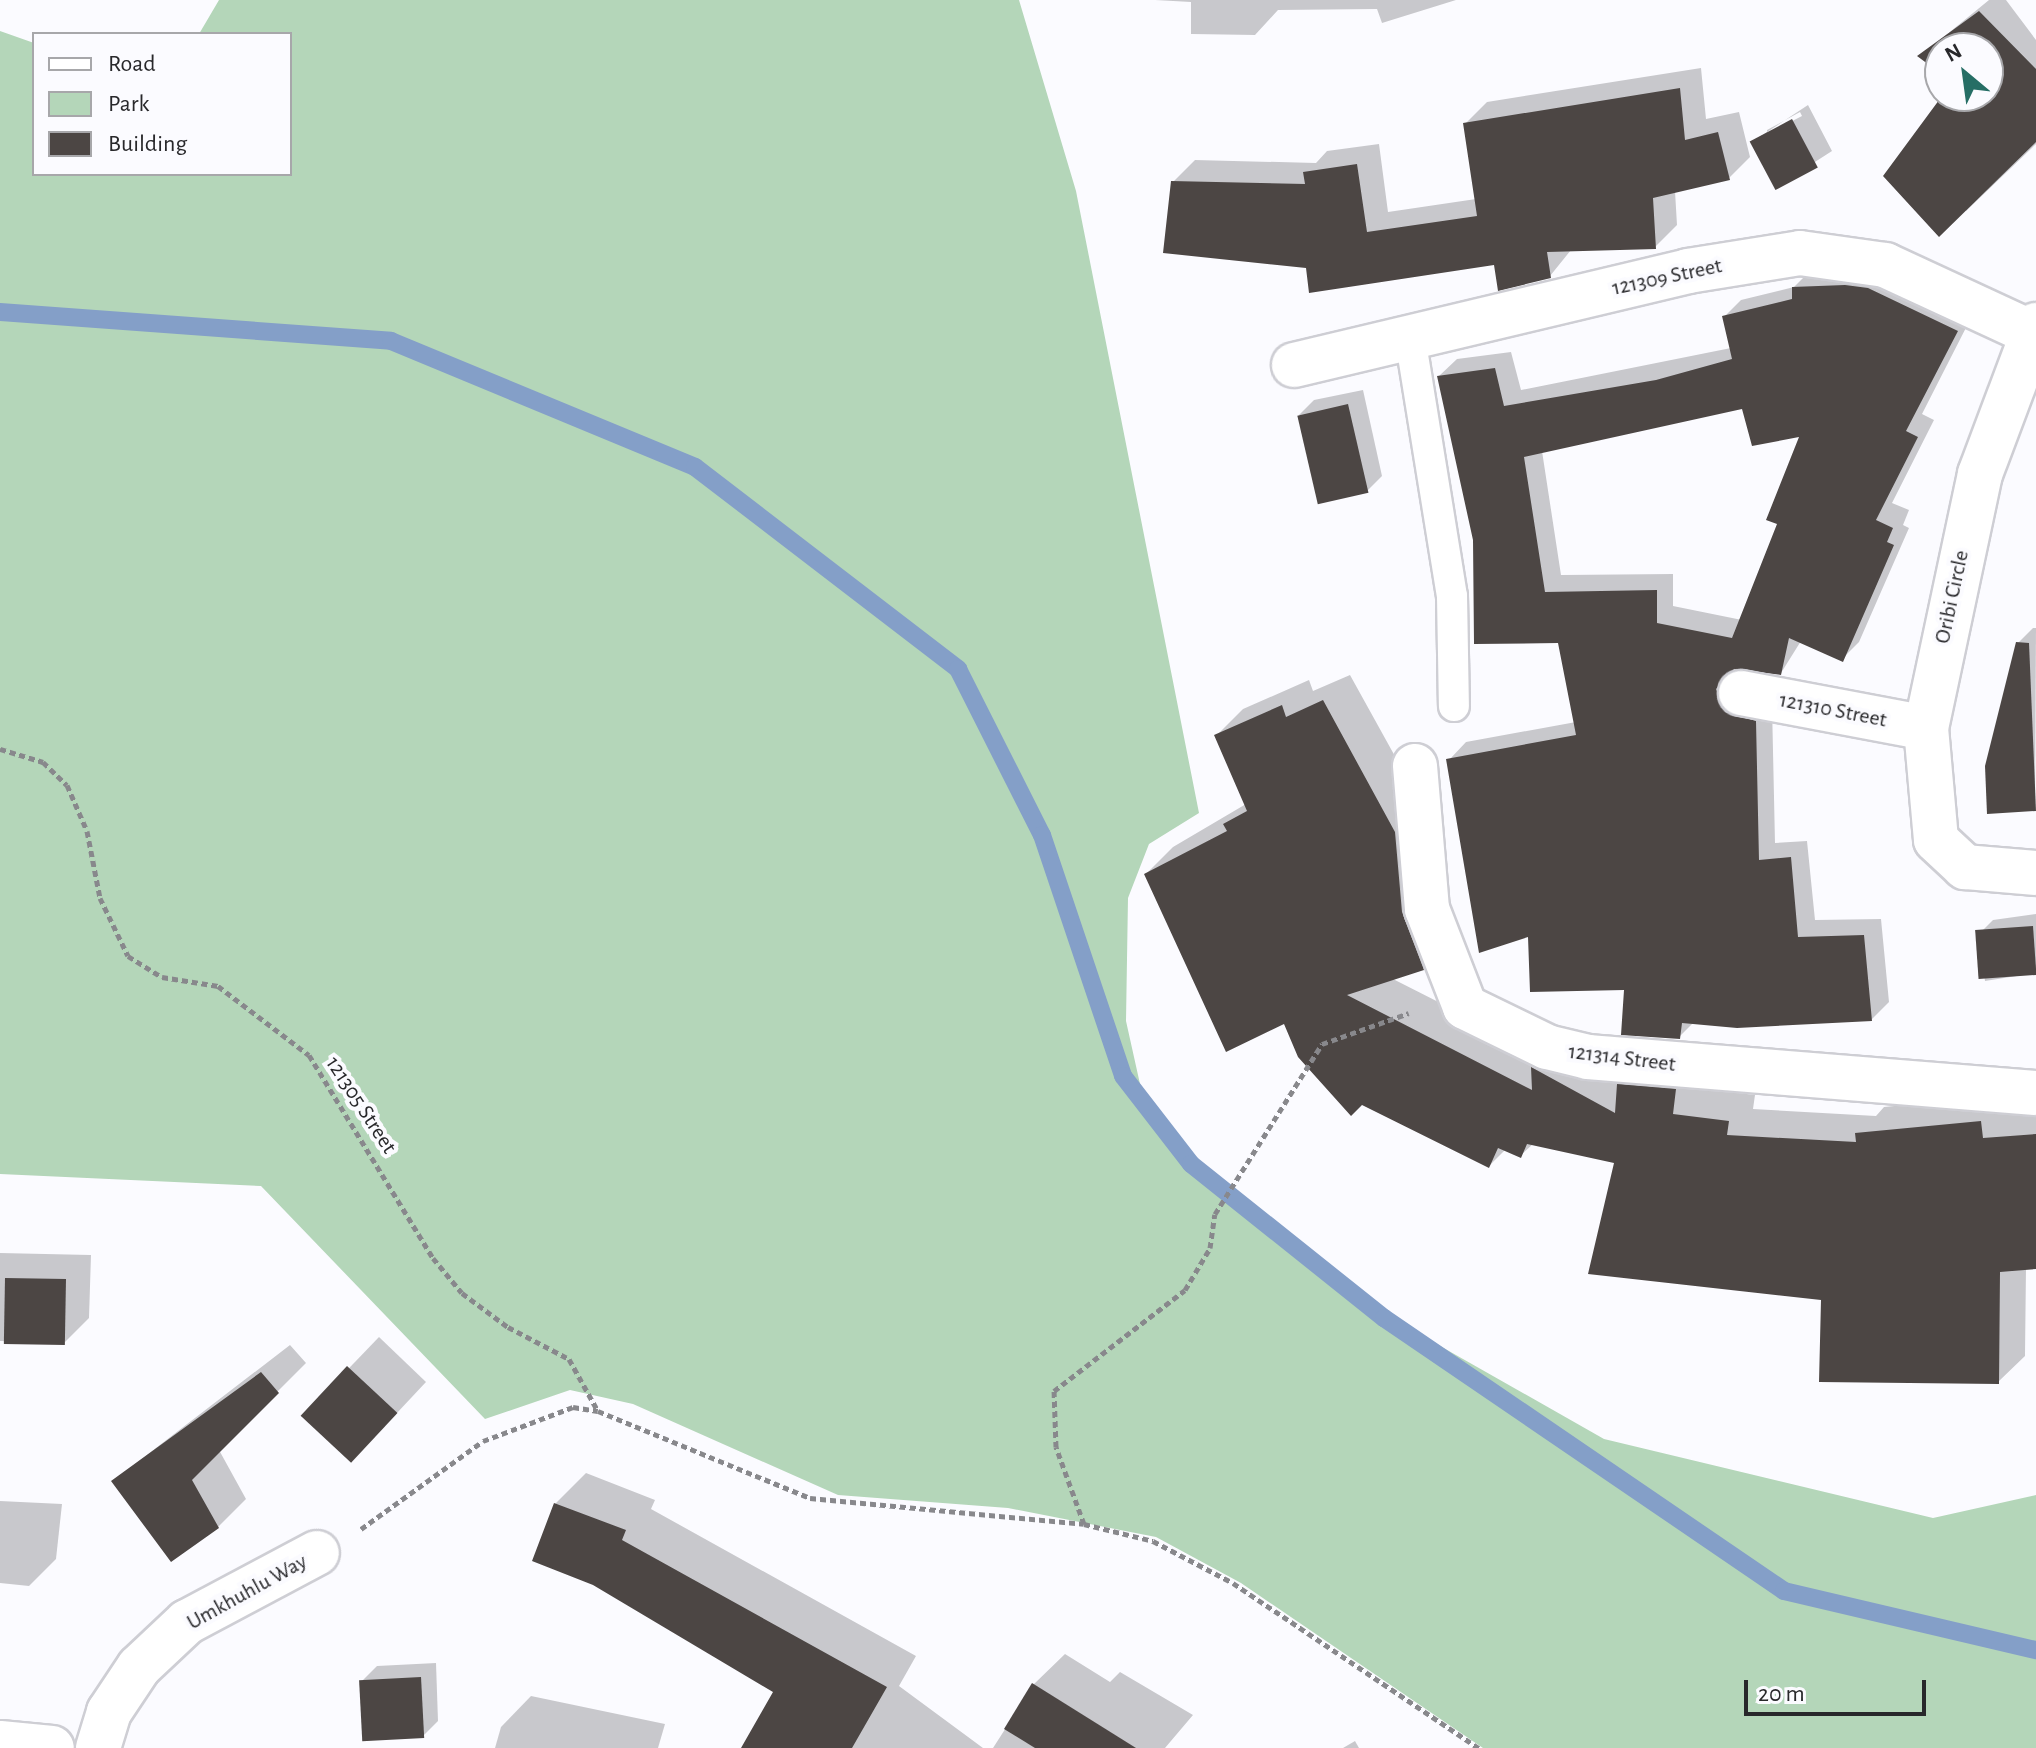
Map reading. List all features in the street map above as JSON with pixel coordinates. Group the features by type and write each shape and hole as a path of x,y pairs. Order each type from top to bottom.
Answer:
{"street":[{"name":"121309 Street","path":"1294,365 1688,271 1800,253 1839,254 1924,278 2034,329"},
{"name":"Oribi Circle","path":"2034,329 1980,474 1926,728 1933,832 1965,867 2036,873"},
{"name":"121310 Street","path":"1741,693 1926,728"},
{"path":"1415,766 1427,909 1465,1007"},
{"name":"121314 Street","path":"1465,1007 1547,1047 1588,1057 2036,1093"},
{"name":"Umkhuhlu Way","path":"98,1748 109,1712 139,1667 187,1622 317,1553"},
{"path":"0,1743 52,1748"}],"lane":[{"path":"1410,337 1452,596 1454,706"}],"path":[{"name":"121305 Street","path":"0,749 43,762 67,785 87,831 100,898 128,956 162,977 218,986 309,1055 443,1270 508,1327 569,1359 598,1411"},
{"path":"1084,1524 1056,1447 1054,1391 1185,1290 1210,1248 1215,1214 1322,1044 1409,1013 1465,1007"},
{"path":"317,1553 382,1518 483,1441 561,1410 598,1411 810,1498 1084,1524 1153,1541 1233,1583 1479,1748"}],"green space":[{"path":"219,0 1019,0 1076,191 1199,813 1149,844 1128,898 1126,1021 1140,1084 1193,1162 1389,1317 1604,1439 1933,1518 2036,1495 2036,1748 1483,1748 1241,1583 1156,1537 1008,1508 838,1495 633,1404 570,1390 485,1419 261,1186 0,1174 0,31 32,42 32,176 292,176 292,32 200,32"}],"building":[{"path":"1979,11 2000,32 1950,32"},
{"path":"2004,36 2036,69 2036,142 1939,237 1883,176 1930,112 2004,112"},
{"path":"1680,88 1685,140 1718,132 1730,180 1653,198 1656,249 1547,252 1551,278 1498,291 1494,265 1309,293 1306,268 1163,253 1171,181 1305,184 1303,172 1357,164 1367,232 1477,216 1463,123"},
{"path":"1792,119 1818,168 1775,190 1750,142"},
{"path":"1845,285 1868,288 1958,331 1906,431 1918,437 1876,520 1893,528 1887,542 1894,545 1843,662 1789,638 1781,675 1734,669 1716,689 1725,712 1756,721 1759,860 1791,857 1798,937 1864,935 1872,1021 1737,1028 1682,1023 1680,1039 1621,1035 1624,990 1530,992 1528,937 1479,953 1446,759 1576,735 1558,643 1474,644 1473,540 1437,376 1495,368 1504,406 1656,380 1732,359 1722,316 1792,299 1792,287","holes":["1742,409 1752,446 1799,437 1766,520 1777,524 1732,638 1657,623 1657,590 1545,592 1524,457"]},
{"path":"1348,404 1368,493 1318,504 1297,416"},
{"path":"2016,642 2029,643 2036,811 1987,814 1985,766"},
{"path":"1323,700 1395,832 1402,912 1424,970 1347,995 1532,1090 1531,1067 1615,1113 1617,1084 1676,1089 1673,1114 1729,1121 1727,1135 1856,1142 1855,1133 1981,1121 1983,1138 2036,1134 2036,1269 2000,1272 1999,1384 1819,1382 1821,1300 1588,1274 1614,1163 1527,1144 1521,1158 1498,1148 1489,1168 1362,1105 1351,1116 1298,1057 1284,1024 1226,1052 1144,874 1227,831 1223,824 1247,811 1214,735 1282,705 1286,717"},
{"path":"2033,926 2036,975 1979,979 1975,930"},
{"path":"5,1278 66,1279 65,1345 4,1344"},
{"path":"347,1366 397,1413 351,1463 301,1416"},
{"path":"261,1372 279,1393 192,1480 219,1528 171,1562 111,1481"},
{"path":"554,1503 626,1530 622,1540 887,1687 852,1748 741,1748 773,1692 593,1585 532,1561"},
{"path":"421,1677 424,1738 362,1741 359,1680"},
{"path":"1032,1683 1136,1748 1035,1748 1004,1729"}],"waterway":[{"path":"0,312 391,341 695,467 958,669 1042,835 1123,1076 1191,1164 1384,1318 1784,1591 2036,1650"}]}
